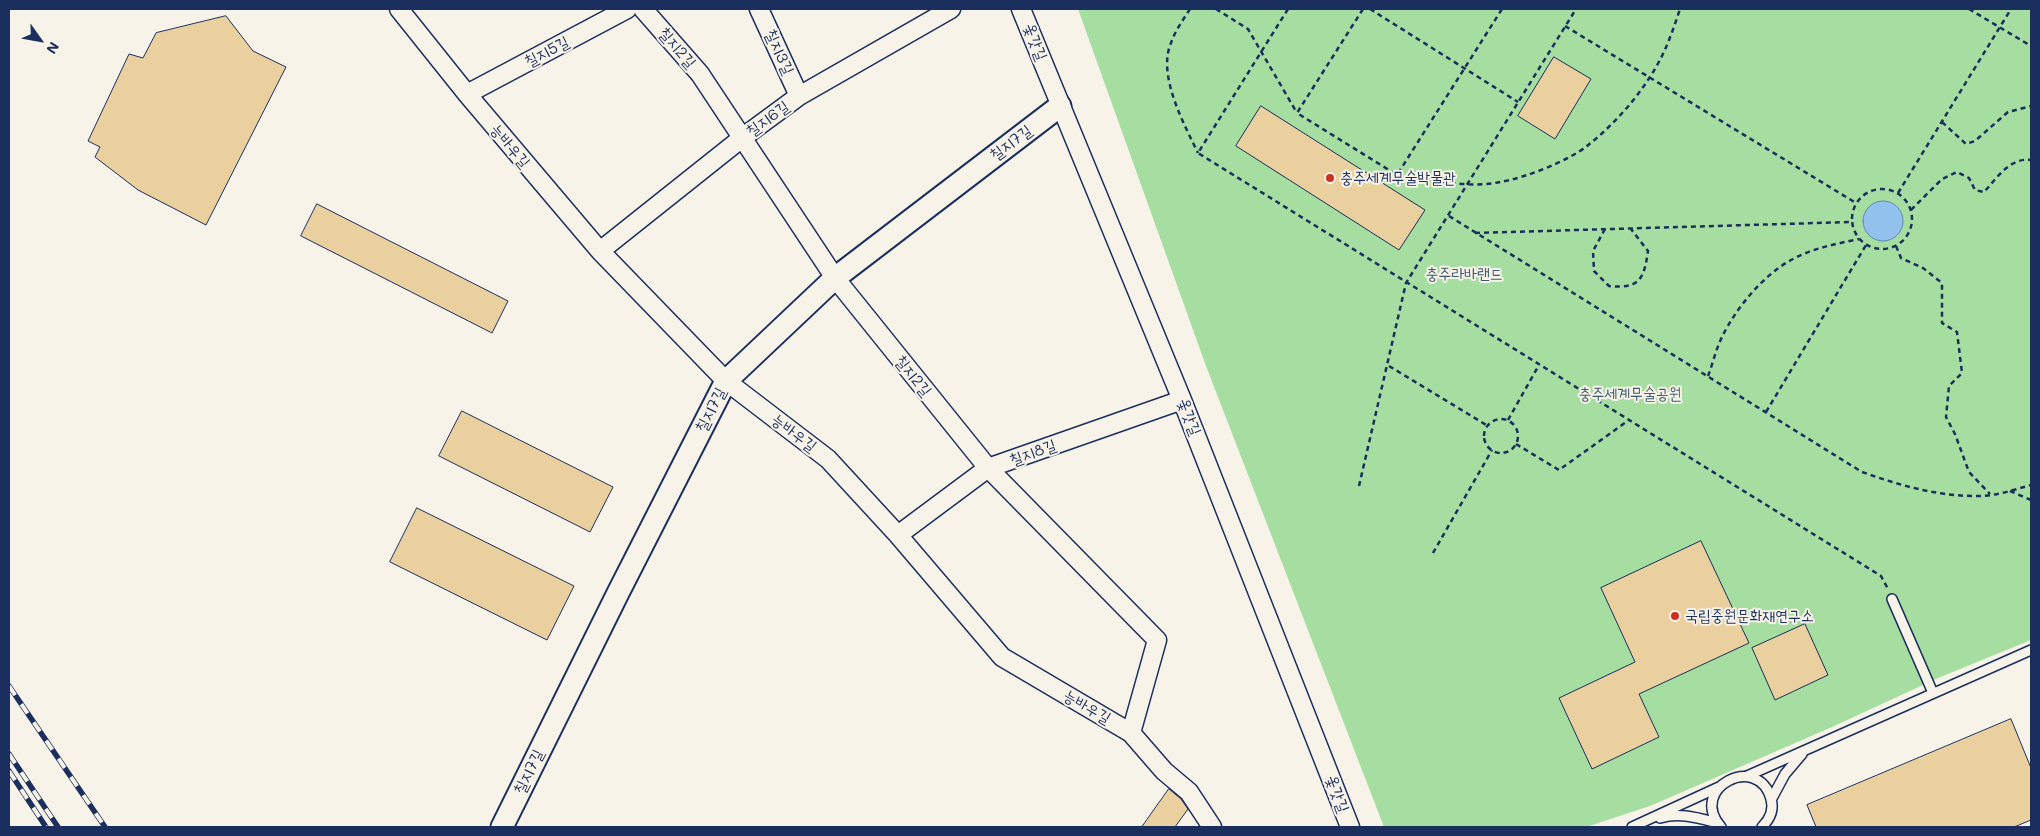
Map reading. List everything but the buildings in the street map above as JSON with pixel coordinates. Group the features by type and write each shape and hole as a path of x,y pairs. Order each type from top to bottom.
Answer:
{"street":[{"name":"능바우길","path":"398,9 600,251 726,382 828,459 898,535 1002,657 1131,733 1164,771 1189,792 1212,827"},
{"name":"칠지5길","path":"467,94 627,9"},
{"name":"칠지2길","path":"643,9 700,74 835,278 988,468 1157,640 1131,733"},
{"name":"칠지3길","path":"759,9 799,96"},
{"name":"칠지6길","path":"600,251 742,138 799,96 951,9"},
{"name":"옻갓길","path":"1021,9 1182,400 1350,827"},
{"name":"칠지7길","path":"502,827 618,592 726,382 835,278 1060,106"},
{"name":"칠지8길","path":"898,535 988,468 1182,400"}],"lane":[{"path":"1892,599 1933,693"},
{"path":"1635,826 1720,786 1732,778 1747,776 2031,650"},
{"path":"1765,826 1770,814 1771,800 1793,764 1810,748"},
{"path":"1747,776 1763,784 1771,800"},
{"path":"1719,825 1713,813 1712,802 1720,786"},
{"path":"1635,826 1670,815 1684,815 1719,825"}],"path":[{"path":"1190,9 1170,44 1168,68 1170,86 1180,116 1198,153 1882,576 1892,599"},
{"path":"1216,9 1248,29 1297,113 1398,175 1468,184 1499,183 1541,171 1586,147 1623,112 1649,78 1667,46 1680,9"},
{"path":"1198,153 1288,9"},
{"path":"1297,113 1363,9"},
{"path":"1370,9 1518,102"},
{"path":"1398,175 1502,9"},
{"path":"1359,486 1406,283 1576,9"},
{"path":"1970,9 2031,46"},
{"path":"1898,193 2011,9"},
{"path":"1565,26 1856,203"},
{"path":"1942,122 1966,144 1975,141 2008,112 2031,106"},
{"path":"1911,210 1942,179 1957,172 1969,178 1975,190 1984,192 2007,168 2022,158 2031,160"},
{"path":"1880,188 1898,193 1906,200 1911,210 1910,230 1896,246 1880,249 1866,246 1859,239 1851,222 1852,212 1856,203 1862,196 1880,188"},
{"path":"1449,216 1862,472 1899,485 1934,492 1976,496 2010,491 2031,485"},
{"path":"1475,233 1851,222"},
{"path":"1606,229 1593,251 1594,271 1609,286 1626,288 1638,281 1645,271 1648,251 1631,228"},
{"path":"1708,376 1722,336 1744,303 1766,277 1793,259 1822,247 1859,239"},
{"path":"1766,412 1866,246"},
{"path":"1896,246 1901,258 1923,268 1942,283 1942,323 1957,332 1962,373 1949,386 1946,417 1955,434 1969,472 1990,494"},
{"path":"1508,420 1539,365"},
{"path":"1388,366 1488,426"},
{"path":"1497,419 1508,420 1516,428 1518,439 1516,444 1503,453 1492,450 1485,441 1485,431 1497,419"},
{"path":"1516,444 1559,470 1629,420"},
{"path":"1433,553 1492,450"},
{"path":"2010,491 2031,500"}],"green space":[{"name":"충주세계무술공원","path":"1078,9 2031,9 2031,640 1938,678 1832,727 1650,806 1586,827 1384,827 1206,366"}],"water":[{"path":"1887,201 1894,204 1900,210 1903,221 1902,229 1894,238 1887,241 1879,241 1872,238 1864,229 1863,217 1866,210 1875,202"}],"railway":[{"path":"9,686 105,827"},
{"path":"9,754 58,827"},
{"path":"9,771 46,827"}],"place":[{"name":"충주세계무술박물관","path":"1330,178"},
{"name":"국립중원문화재연구소","path":"1675,616"}],"park label":[{"name":"충주라바랜드","path":"1464,274"}]}
